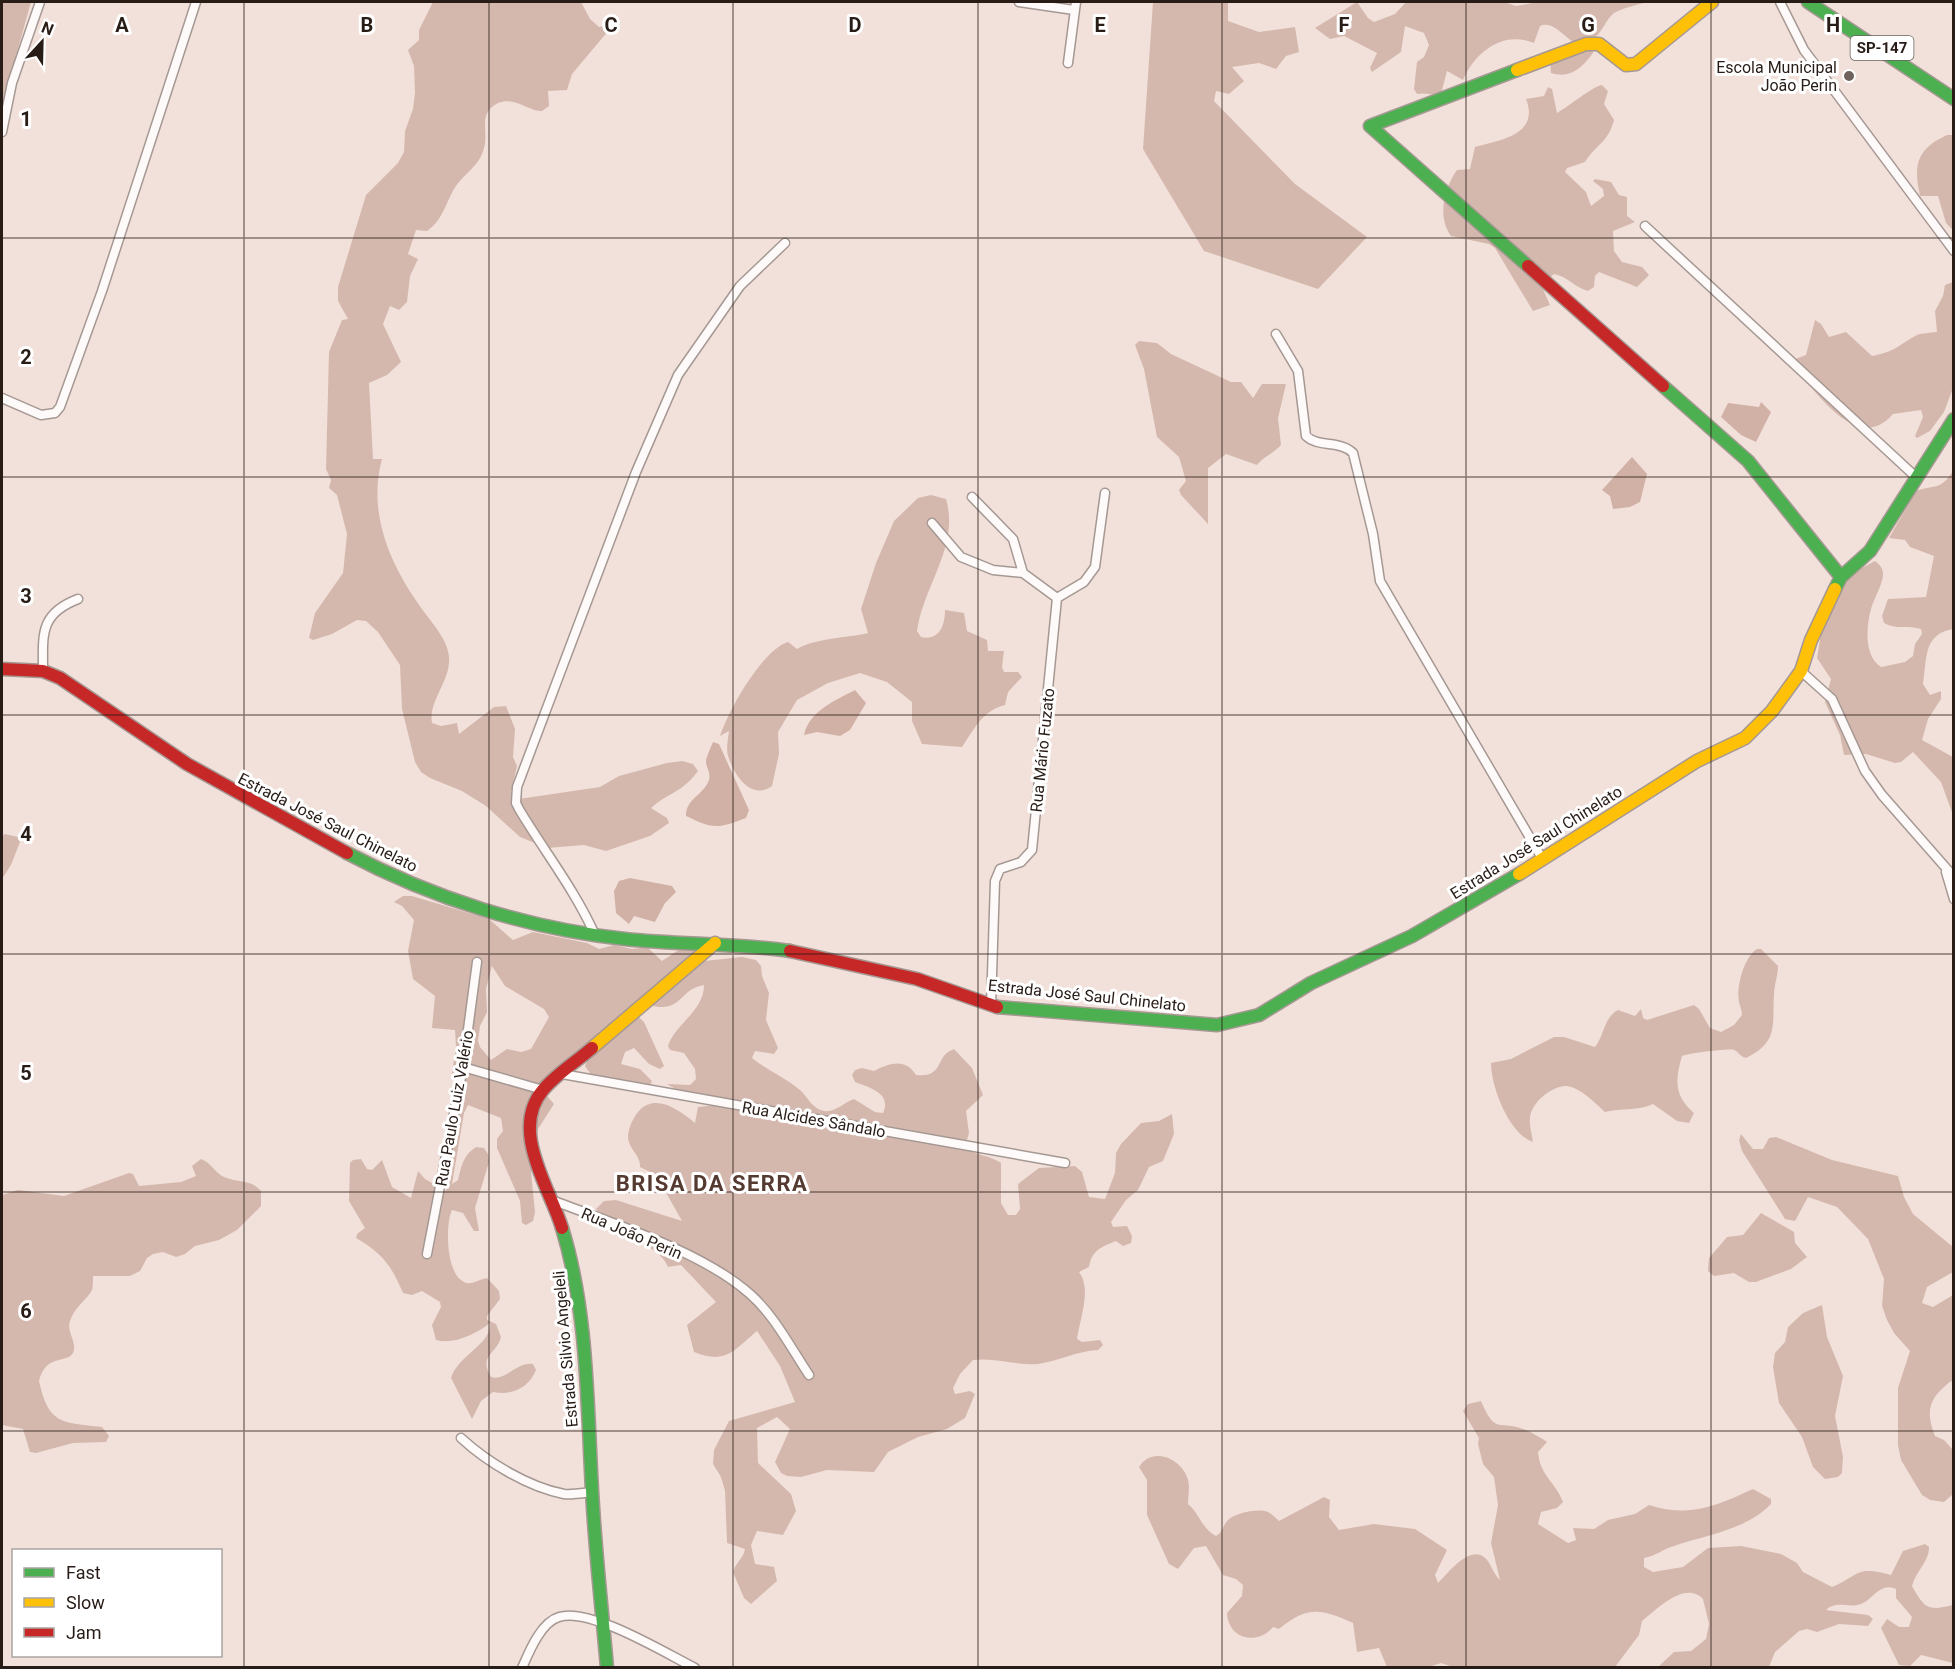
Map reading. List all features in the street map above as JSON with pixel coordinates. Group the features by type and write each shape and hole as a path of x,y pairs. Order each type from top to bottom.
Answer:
{"street":[{"path":"2,132 12,83 40,2"},
{"path":"2,398 40,415 55,413 60,407 102,291 196,2"},
{"path":"1019,2 1075,6 1068,63"},
{"path":"1712,2 1636,64 1626,65 1599,44 1586,44 1370,126 1748,461 1841,578"},
{"path":"1780,2 1804,50 1953,251"},
{"name":"SP-147","path":"1808,2 1953,99"},
{"path":"1645,226 1917,478"},
{"path":"595,934 583,906 546,855 519,809 517,787 636,472 678,375 740,286 785,243"},
{"path":"1276,334 1298,371 1306,436 1316,442 1345,447 1353,453 1373,534 1380,581 1543,860"},
{"name":"Estrada José Saul Chinelato","path":"2,669 43,671 71,684 187,764 384,873 439,895 490,910 595,934 628,939 715,943 807,953 870,970 918,979 991,1006 1217,1025 1259,1015 1311,983 1412,936 1543,860 1696,761 1745,738 1772,711 1801,671 1811,640 1841,578 1870,551 1886,521 1917,478 1953,419"},
{"path":"932,523 961,557 993,570 1023,573 1057,598 1084,582 1095,567 1105,493"},
{"path":"972,497 1013,539 1023,573"},
{"path":"43,671 44,635 47,621 66,603 78,598"},
{"name":"Rua Mário Fuzato","path":"991,1006 995,881 1000,869 1021,862 1032,850 1057,598"},
{"path":"1801,671 1832,699 1865,771 1882,795 1953,877"},
{"path":"1946,871 1953,899"},
{"name":"Estrada Silvio Angeleli","path":"607,1668 578,1284 560,1220 549,1199 529,1133 532,1108 543,1090 715,943"},
{"name":"Rua Paulo Luiz Valério","path":"427,1254 463,1067 477,962"},
{"path":"463,1067 543,1090"},
{"name":"Rua Alcides Sândalo","path":"562,1074 1065,1163"},
{"name":"Rua João Perin","path":"549,1199 677,1248 750,1293 809,1375"},
{"path":"460,1438 490,1461 541,1486 565,1494 592,1492"},
{"path":"522,1668 534,1641 557,1617 575,1614 604,1623 695,1668"}],"shaded area":[{"path":"2,2 31,2 2,106"},
{"path":"433,2 581,2 590,19 599,27 608,25 609,30 572,74 567,90 548,91 549,106 542,111 515,102 504,101 492,107 488,112 482,154 454,189 443,212 432,227 427,231 416,230 408,254 418,259 410,276 407,302 399,310 390,306 383,324 401,362 387,375 369,383 373,459 382,459 378,479 378,500 385,538 401,575 439,632 448,651 449,666 433,707 432,723 441,726 457,723 459,734 494,707 506,706 515,729 513,757 517,766 511,792 512,800 600,787 619,776 667,763 682,761 693,764 698,771 681,788 651,808 667,818 669,823 650,836 606,851 584,845 547,848 520,837 486,806 462,791 421,772 415,762 402,709 400,665 378,632 366,621 357,620 332,634 313,640 309,638 315,613 343,573 347,534 337,495 329,488 331,480 326,469 329,352 342,320 348,319 338,301 338,287 366,195 398,163 404,152 405,131 413,109 415,93 414,66 408,50 419,40 419,30"},
{"path":"1153,2 1228,2 1228,21 1259,32 1295,27 1299,52 1286,56 1276,69 1259,63 1232,67 1244,81 1229,94 1216,91 1214,101 1295,184 1367,237 1318,289 1204,251 1143,149"},
{"path":"1357,2 1368,18 1374,22 1395,14 1406,2 1504,2 1516,6 1539,2 1647,2 1614,13 1592,40 1593,53 1575,71 1564,75 1551,73 1554,59 1576,44 1554,27 1545,25 1540,26 1534,43 1512,39 1491,46 1475,61 1463,80 1447,71 1441,94 1435,95 1417,94 1414,89 1417,62 1424,57 1429,45 1424,33 1405,26 1401,52 1372,72 1370,68 1377,53 1344,36 1330,39 1315,28"},
{"path":"1602,85 1608,91 1604,104 1614,120 1612,128 1585,162 1567,168 1565,172 1586,192 1591,206 1604,196 1603,189 1593,181 1595,179 1611,182 1619,195 1627,197 1627,216 1635,222 1613,231 1614,251 1622,262 1642,267 1649,275 1637,287 1599,272 1595,276 1594,287 1588,291 1554,274 1541,285 1550,305 1533,311 1495,248 1489,244 1451,236 1443,212 1446,194 1457,170 1470,169 1475,147 1506,138 1523,128 1529,111 1526,99 1544,96 1548,87 1552,89 1557,113"},
{"path":"1947,135 1953,135 1953,230 1946,223 1938,196 1920,196 1917,175 1923,152"},
{"path":"1953,282 1953,388 1944,412 1930,431 1917,438 1915,436 1923,417 1921,410 1893,414 1879,425 1865,428 1851,423 1838,414 1792,364 1793,360 1806,355 1815,320 1821,324 1829,337 1846,332 1872,356 1892,350 1917,335 1937,332 1935,311 1943,296 1945,285"},
{"path":"1139,341 1157,343 1171,354 1231,382 1241,382 1253,398 1262,384 1286,384 1278,418 1281,445 1257,465 1226,454 1208,468 1208,524 1181,495 1179,490 1186,481 1179,457 1157,437 1144,369 1135,345"},
{"path":"1761,402 1771,412 1756,442 1741,435 1721,417 1728,403 1759,407"},
{"path":"1632,457 1647,474 1640,502 1630,507 1613,509 1610,496 1602,490"},
{"path":"1953,471 1953,629 1936,636 1928,649 1923,684 1930,695 1941,691 1941,699 1928,719 1922,740 1953,757 1953,815 1941,782 1913,752 1901,762 1895,763 1866,754 1844,755 1840,735 1825,702 1831,679 1817,658 1823,621 1845,577 1875,561 1882,569 1883,576 1868,624 1869,649 1875,662 1881,667 1905,662 1913,656 1915,644 1922,634 1921,629 1888,625 1884,623 1882,616 1888,599 1926,597 1934,556 1910,547 1905,540 1889,538 1916,491 1945,482"},
{"path":"931,495 946,499 949,516 948,533 945,550 926,598 917,631 921,637 932,637 942,627 945,610 964,613 967,631 987,640 988,651 1004,651 1002,667 1004,672 1018,672 1022,677 1008,692 1005,705 990,711 975,727 962,747 922,744 912,721 912,702 887,682 860,673 828,683 797,700 778,732 779,754 772,786 764,790 750,788 734,771 728,756 729,731 720,736 738,697 757,669 778,647 788,642 797,649 822,640 868,633 861,609 876,563 894,521 918,498"},
{"path":"855,690 866,703 850,730 840,736 817,732 804,735 811,719 817,713"},
{"path":"713,742 719,744 749,810 746,818 722,826 709,825 686,816 689,805 709,780 706,761"},
{"path":"5,834 18,837 20,842 11,865 2,879 2,836"},
{"path":"630,878 672,886 676,892 665,903 655,922 634,916 629,924 616,913 614,891 619,881"},
{"path":"403,896 412,896 489,919 513,940 533,932 587,943 599,949 614,945 632,949 647,947 662,961 677,951 704,940 701,958 704,961 742,957 756,960 761,966 762,976 769,993 766,1020 778,1048 774,1054 755,1051 752,1058 794,1085 820,1110 836,1109 854,1099 875,1112 883,1113 885,1101 882,1096 873,1089 855,1082 852,1075 855,1070 862,1068 874,1071 886,1066 902,1064 916,1075 925,1075 935,1070 944,1056 954,1049 972,1068 983,1095 966,1111 969,1133 965,1147 1001,1163 1001,1203 1008,1215 1016,1215 1020,1209 1018,1184 1039,1168 1075,1166 1082,1172 1089,1197 1105,1199 1115,1173 1116,1153 1121,1144 1141,1123 1159,1121 1172,1114 1174,1134 1163,1161 1149,1167 1138,1190 1126,1200 1111,1222 1113,1227 1127,1226 1132,1236 1131,1243 1123,1246 1116,1241 1102,1247 1092,1257 1089,1267 1079,1272 1083,1279 1085,1295 1077,1339 1082,1342 1100,1340 1103,1345 1098,1350 1038,1364 973,1360 960,1374 953,1388 955,1394 970,1391 975,1394 965,1418 947,1429 918,1437 888,1452 874,1472 827,1470 801,1477 787,1476 781,1473 775,1462 790,1429 777,1417 757,1428 758,1463 791,1494 796,1511 783,1535 757,1531 751,1545 755,1564 774,1567 777,1581 751,1604 744,1598 733,1572 745,1549 727,1543 725,1491 721,1477 713,1464 714,1450 729,1421 795,1402 780,1366 757,1331 729,1354 714,1357 694,1352 687,1325 716,1302 681,1265 668,1267 655,1251 612,1226 596,1209 604,1201 616,1200 682,1221 656,1175 640,1167 639,1159 630,1145 628,1134 634,1117 645,1106 652,1103 667,1105 695,1123 698,1107 726,1104 677,1090 667,1084 690,1085 696,1079 695,1069 684,1053 670,1050 668,1046 699,1002 704,985 695,988 672,1005 665,1007 641,1003 627,1016 639,1017 644,1022 664,1066 660,1069 649,1064 634,1048 625,1052 621,1064 640,1069 652,1081 650,1086 594,1079 585,1066 593,1046 533,1093 533,1097 548,1097 554,1104 538,1129 531,1172 535,1212 533,1221 526,1225 522,1223 520,1201 497,1148 497,1139 503,1131 501,1118 468,1105 464,1113 452,1184 458,1180 465,1158 476,1147 484,1148 489,1162 475,1208 479,1231 474,1231 463,1213 452,1210 448,1226 450,1260 458,1277 464,1282 472,1283 487,1278 499,1291 500,1299 487,1316 487,1320 496,1324 501,1337 487,1359 491,1377 501,1377 527,1364 533,1364 536,1370 529,1382 519,1389 506,1393 493,1392 481,1401 472,1419 451,1378 454,1370 486,1337 490,1323 464,1338 450,1341 436,1340 432,1325 441,1307 440,1302 422,1291 412,1295 403,1293 385,1261 373,1249 356,1238 357,1234 365,1228 349,1201 350,1163 361,1159 367,1169 372,1170 382,1160 392,1187 411,1198 418,1171 425,1179 446,1191 458,1080 451,1078 456,1047 455,1030 432,1028 435,996 413,979 408,951 414,920 402,906 394,902","holes":["492,966 505,986 544,1009 549,1017 531,1049 521,1052 507,1049 491,1060 478,1041 480,1026 487,1012 486,989"]},
{"path":"1757,949 1761,949 1778,966 1772,1032 1764,1046 1746,1058 1731,1050 1682,1056 1677,1080 1683,1100 1694,1113 1689,1123 1677,1121 1653,1104 1641,1108 1605,1112 1582,1092 1566,1086 1548,1092 1531,1112 1530,1127 1533,1142 1516,1130 1498,1096 1491,1063 1511,1059 1554,1037 1564,1037 1595,1047 1610,1017 1618,1010 1635,1016 1641,1009 1643,1018 1647,1020 1694,1005 1699,1009 1710,1028 1721,1032 1734,1025 1742,1015 1738,996 1740,981 1748,959"},
{"path":"1741,1134 1753,1149 1763,1149 1769,1138 1776,1137 1832,1160 1898,1176 1904,1197 1913,1214 1953,1247 1953,1272 1927,1287 1922,1303 1933,1307 1953,1295 1953,1383 1951,1381 1938,1393 1930,1412 1935,1436 1944,1440 1953,1450 1953,1494 1944,1502 1930,1500 1922,1495 1901,1460 1898,1445 1898,1388 1910,1351 1894,1333 1887,1320 1882,1306 1884,1279 1868,1239 1837,1207 1808,1197 1795,1221 1785,1219 1742,1151 1739,1140"},
{"path":"201,1159 224,1177 257,1187 261,1191 261,1206 237,1230 219,1240 195,1246 185,1254 176,1257 163,1252 153,1254 147,1258 140,1271 130,1276 93,1276 92,1290 70,1321 73,1353 46,1366 39,1381 47,1406 59,1419 76,1424 102,1427 109,1436 106,1442 73,1443 36,1453 30,1452 23,1429 2,1425 2,1195 18,1190 64,1196 129,1173 133,1174 139,1186 181,1182 196,1176 192,1166"},
{"path":"1761,1213 1794,1232 1795,1243 1807,1257 1791,1269 1756,1282 1749,1282 1734,1273 1714,1276 1708,1271 1709,1258 1727,1237 1743,1235"},
{"path":"1822,1305 1827,1337 1843,1376 1835,1416 1843,1457 1842,1473 1838,1477 1825,1479 1813,1467 1802,1437 1779,1403 1773,1367 1775,1353 1785,1342 1788,1327 1803,1313"},
{"path":"1481,1401 1494,1423 1526,1430 1547,1442 1538,1452 1539,1460 1563,1502 1557,1508 1541,1512 1538,1524 1568,1543 1576,1540 1573,1528 1594,1529 1608,1520 1635,1514 1649,1505 1664,1509 1690,1510 1715,1505 1753,1489 1771,1499 1771,1504 1761,1513 1738,1526 1670,1547 1644,1558 1644,1567 1653,1572 1683,1567 1708,1548 1741,1546 1781,1554 1797,1563 1803,1572 1832,1587 1864,1571 1891,1575 1903,1551 1925,1544 1929,1547 1929,1552 1912,1586 1920,1600 1932,1608 1953,1605 1953,1663 1921,1655 1910,1666 1899,1665 1881,1628 1887,1619 1899,1627 1909,1627 1912,1617 1896,1598 1896,1589 1890,1587 1881,1589 1867,1601 1858,1605 1835,1605 1826,1610 1868,1615 1873,1619 1868,1626 1839,1624 1817,1632 1807,1629 1799,1631 1775,1652 1769,1667 1658,1667 1674,1652 1691,1651 1706,1639 1709,1624 1703,1599 1696,1594 1688,1593 1671,1599 1642,1621 1639,1635 1615,1667 1456,1668 1441,1663 1429,1667 1387,1667 1379,1648 1357,1652 1353,1623 1322,1612 1306,1613 1279,1629 1273,1627 1266,1633 1252,1638 1238,1634 1232,1629 1227,1613 1242,1596 1243,1585 1236,1579 1223,1575 1206,1546 1194,1548 1178,1569 1169,1564 1147,1515 1147,1480 1139,1467 1151,1457 1166,1457 1180,1466 1185,1473 1189,1483 1188,1504 1207,1529 1216,1536 1230,1518 1240,1514 1264,1511 1279,1521 1324,1497 1330,1500 1329,1517 1339,1530 1374,1524 1415,1529 1447,1550 1435,1575 1438,1583 1458,1562 1478,1554 1486,1559 1500,1580 1491,1543 1498,1505 1494,1477 1483,1464 1478,1444 1479,1438 1463,1411 1468,1404"}],"traffic: fast":[{"path":"1808,2 1954,99"},
{"path":"1517,70 1370,126 1528,266"},
{"path":"1663,386 1748,461 1841,577"},
{"path":"1835,589 1841,577 1870,551 1954,419"},
{"path":"347,853 447,897 553,928 625,939 790,951"},
{"path":"997,1007 1217,1025 1259,1015 1311,983 1412,936 1519,874"},
{"path":"562,1228 571,1260 582,1325 595,1535 607,1668"}],"traffic: slow":[{"path":"1517,70 1586,44 1599,44 1626,65 1636,64 1712,2"},
{"path":"1519,874 1697,761 1745,738 1772,711 1801,671 1811,640 1835,589"},
{"path":"592,1048 715,943"}],"traffic: jam":[{"path":"1528,266 1663,386"},
{"path":"2,669 43,671 60,678 187,764 347,853"},
{"path":"790,951 917,979 997,1007"},
{"path":"562,1228 535,1159 530,1123 534,1106 543,1090 560,1073 592,1048"}],"place":[{"name":"Escola Municipal João Perin","path":"1849,76"}],"district":[{"name":"BRISA DA SERRA","path":"712,1183"}]}
